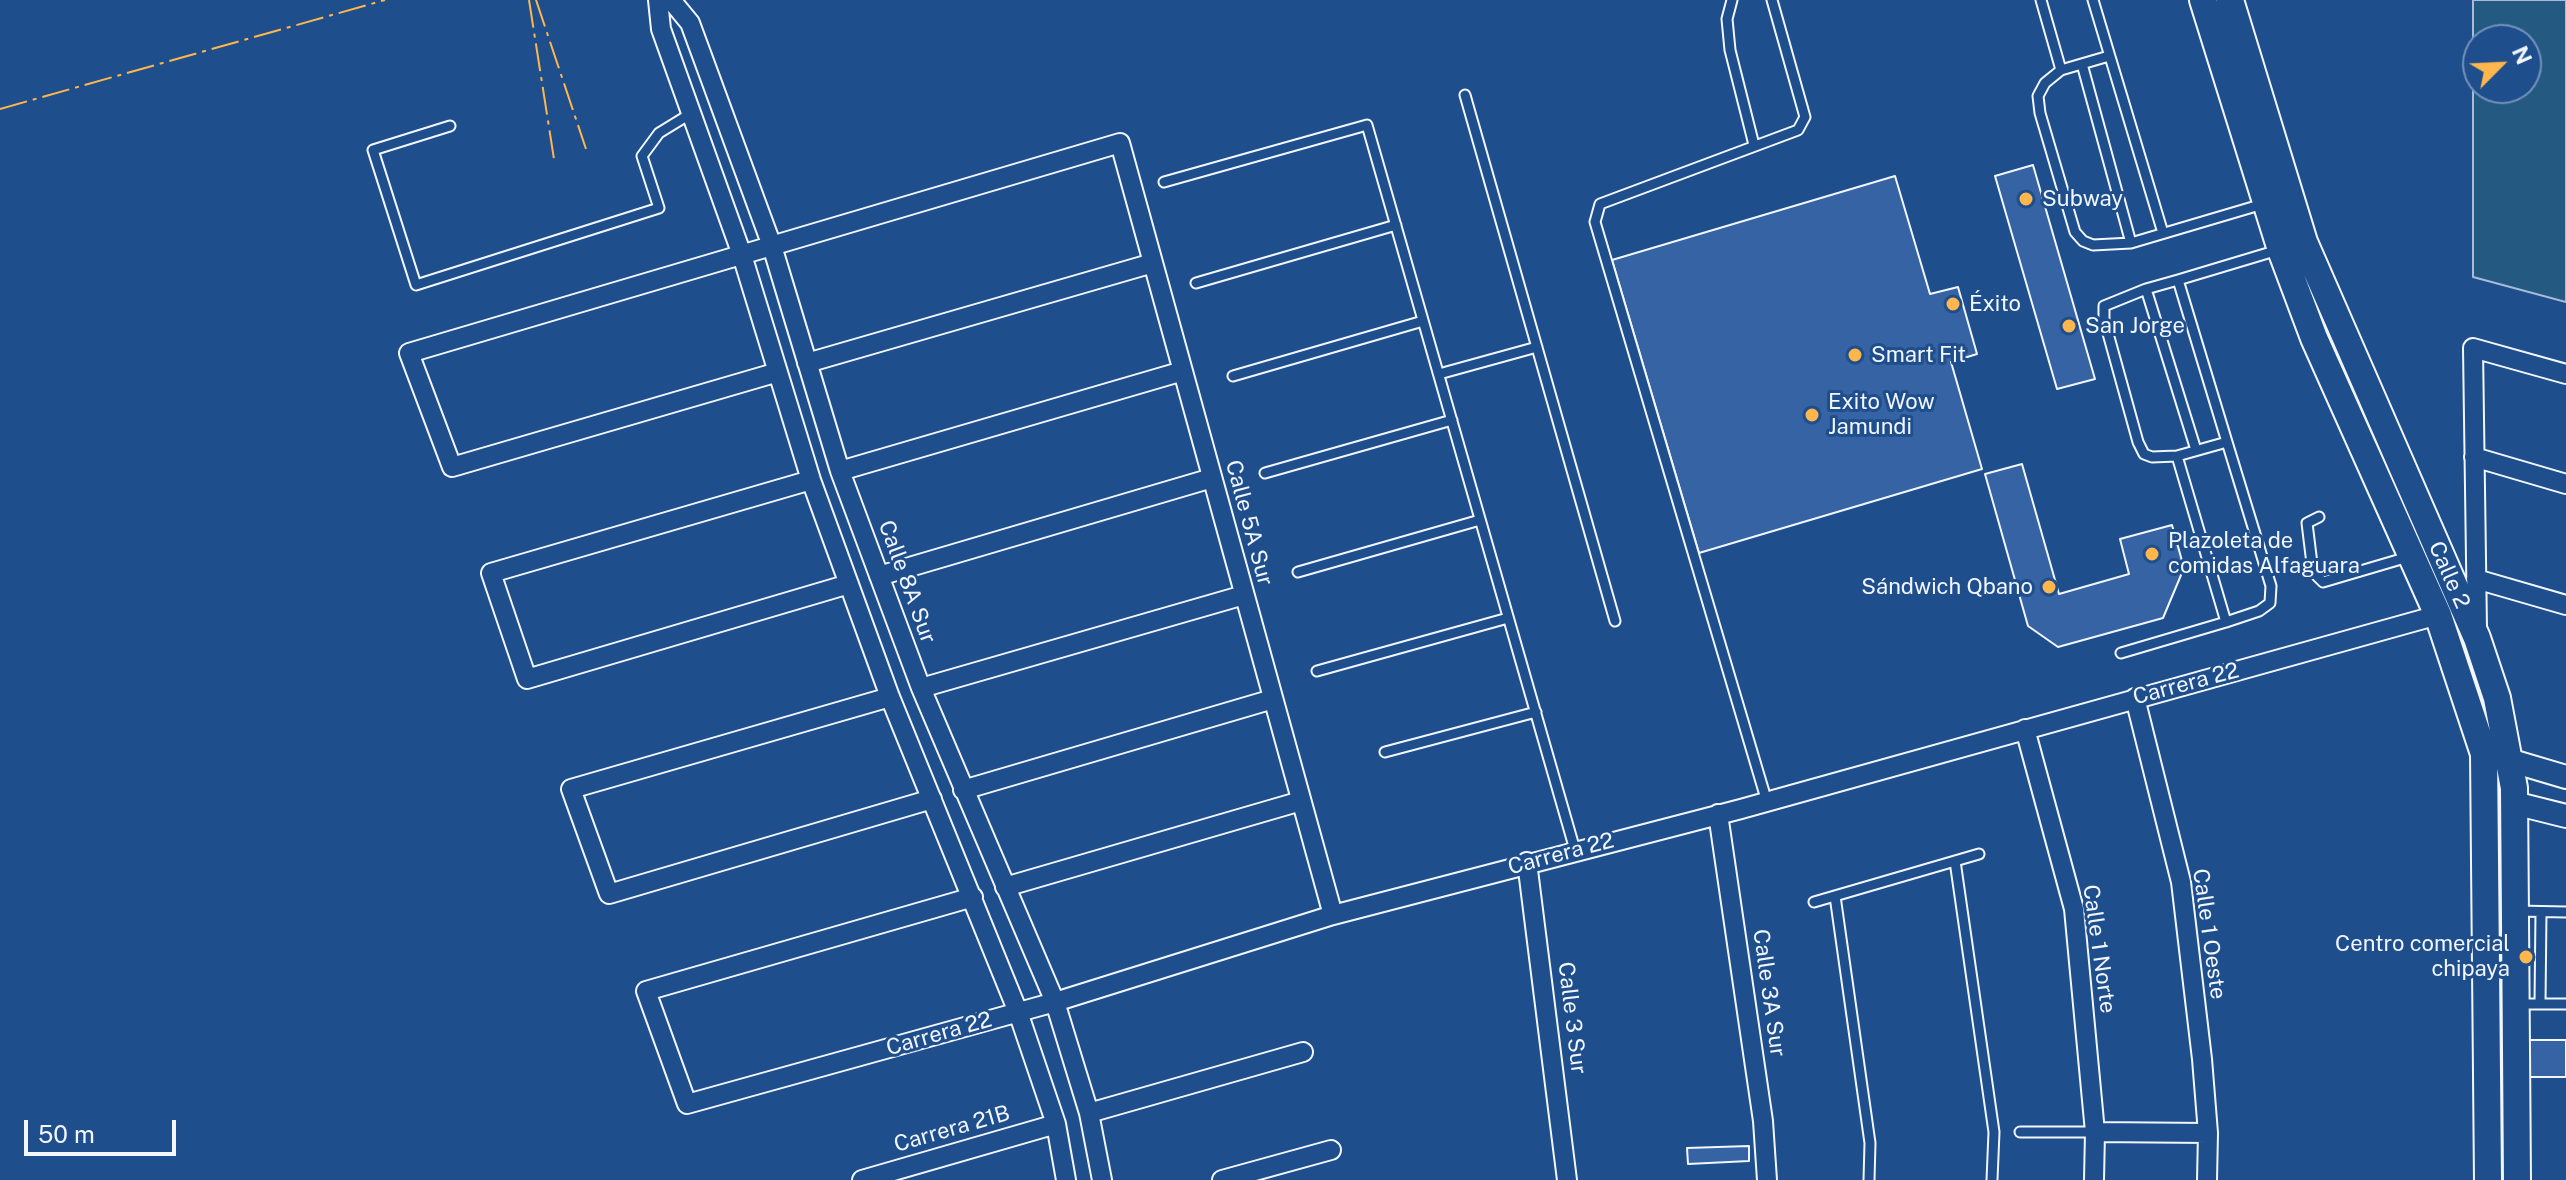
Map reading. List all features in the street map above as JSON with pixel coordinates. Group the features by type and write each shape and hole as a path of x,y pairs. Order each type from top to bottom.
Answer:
{"main road":[{"name":"Calle 2","path":"2203,0 2281,250 2314,338 2438,615 2484,754 2488,1180"},
{"name":"Calle 2","path":"2230,0 2304,242 2477,638 2512,761 2514,803 2529,911 2528,1004 2517,1180"}],"street":[{"path":"658,0 661,29 742,255 811,480 890,697 1018,1012 1056,1124 1066,1180"},
{"name":"Calle 8A Sur","path":"671,0 690,23 772,246 840,471 921,688 1055,1002 1089,1113 1102,1180"},
{"name":"Calle 5A Sur","path":"772,246 1120,143 1333,915"},
{"path":"772,246 409,353 452,467 778,372"},
{"path":"807,363 1153,263"},
{"path":"2477,638 2473,348 2566,374"},
{"path":"840,471 1183,371"},
{"path":"2474,457 2566,484"},
{"path":"879,576 1212,478"},
{"path":"811,480 491,573 527,679 849,584"},
{"path":"2476,579 2566,605"},
{"path":"921,688 1244,595"},
{"name":"Carrera 22","path":"973,897 646,991 687,1104 1055,1002 1333,915 1527,862 1767,802 2438,615"},
{"path":"890,697 571,789 609,894 932,799"},
{"name":"Calle 1 Oeste","path":"2135,698 2181,882 2208,1133 2207,1180"},
{"path":"963,790 1273,699"},
{"name":"Calle 1 Norte","path":"2025,729 2074,909 2095,1132 2094,1180"},
{"path":"2512,761 2566,777"},
{"path":"1005,887 1301,801"},
{"path":"2514,803 2566,816"},
{"name":"Calle 3A Sur","path":"1718,814 1763,1121 1767,1180"},
{"name":"Calle 3 Sur","path":"1527,862 1567,1180"},
{"path":"1089,1113 1303,1052"},
{"name":"Carrera 21B","path":"862,1180 1056,1124"},
{"path":"2095,1132 2208,1133"},
{"path":"1222,1180 1331,1150"}],"lane":[{"path":"1732,0 1727,19 1730,50 1754,145"},
{"path":"1767,802 1595,222 1600,204 1798,130 1805,117 1772,0"},
{"path":"2041,0 2061,70"},
{"path":"2093,0 2163,233"},
{"path":"2109,56 2061,70 2045,83 2038,96 2075,232 2083,241 2093,245 2131,243 2265,204"},
{"path":"2082,64 2131,243"},
{"path":"1465,95 1615,621"},
{"path":"450,126 373,150 416,285 659,208 642,156 659,133 690,114"},
{"path":"1164,182 1367,125 1575,850"},
{"path":"1196,283 1396,225"},
{"path":"2227,442 2177,456 2152,457 2144,454 2104,319 2104,306 2146,289 2281,250"},
{"path":"2121,653 2259,611 2270,603 2271,586 2178,280"},
{"path":"2146,289 2196,450"},
{"path":"1233,376 1423,321"},
{"path":"1439,374 1537,347"},
{"path":"1265,473 1452,420"},
{"path":"2177,456 2226,622"},
{"path":"2319,517 2307,523 2313,572 2323,582 2411,556"},
{"path":"1298,572 1480,520"},
{"path":"1317,671 1508,618"},
{"path":"1385,752 1536,712"},
{"path":"1814,902 1979,854"},
{"path":"1955,861 1994,1132 1992,1180"},
{"path":"1835,896 1870,1143 1869,1180"},
{"path":"2486,911 2566,912"},
{"path":"2528,1004 2566,1004"},
{"path":"2020,1132 2095,1132"}],"shaded area":[{"path":"2473,0 2566,0 2566,302 2473,277 2473,104 2542,104 2542,24 2473,24"}],"building":[{"path":"2033,165 2095,379 2057,389 1995,176"},
{"name":"Exito Wow Jamundi","path":"1895,176 1930,294 1958,287 1977,354 1951,362 1982,469 1699,553 1612,260"},
{"name":"Plazoleta de comidas Alfaguara","path":"2022,464 2059,594 2129,574 2120,539 2172,525 2184,568 2163,618 2058,647 2028,626 1985,474"},
{"path":"2519,1040 2566,1040 2566,1077 2520,1077"},
{"path":"1749,1146 1749,1161 1688,1164 1687,1148"}],"power":[{"path":"0,109 385,0"},
{"path":"529,0 554,159"},
{"path":"536,0 586,149"}],"place":[{"name":"Subway","path":"2026,199"},
{"name":"Éxito","path":"1953,304"},
{"name":"San Jorge","path":"2069,326"},
{"name":"Smart Fit","path":"1855,355"},
{"name":"Exito Wow Jamundi","path":"1812,415"},
{"name":"Plazoleta de comidas Alfaguara","path":"2152,554"},
{"name":"Sándwich Qbano","path":"2049,587"},
{"name":"Centro comercial chipaya","path":"2526,957"}]}
